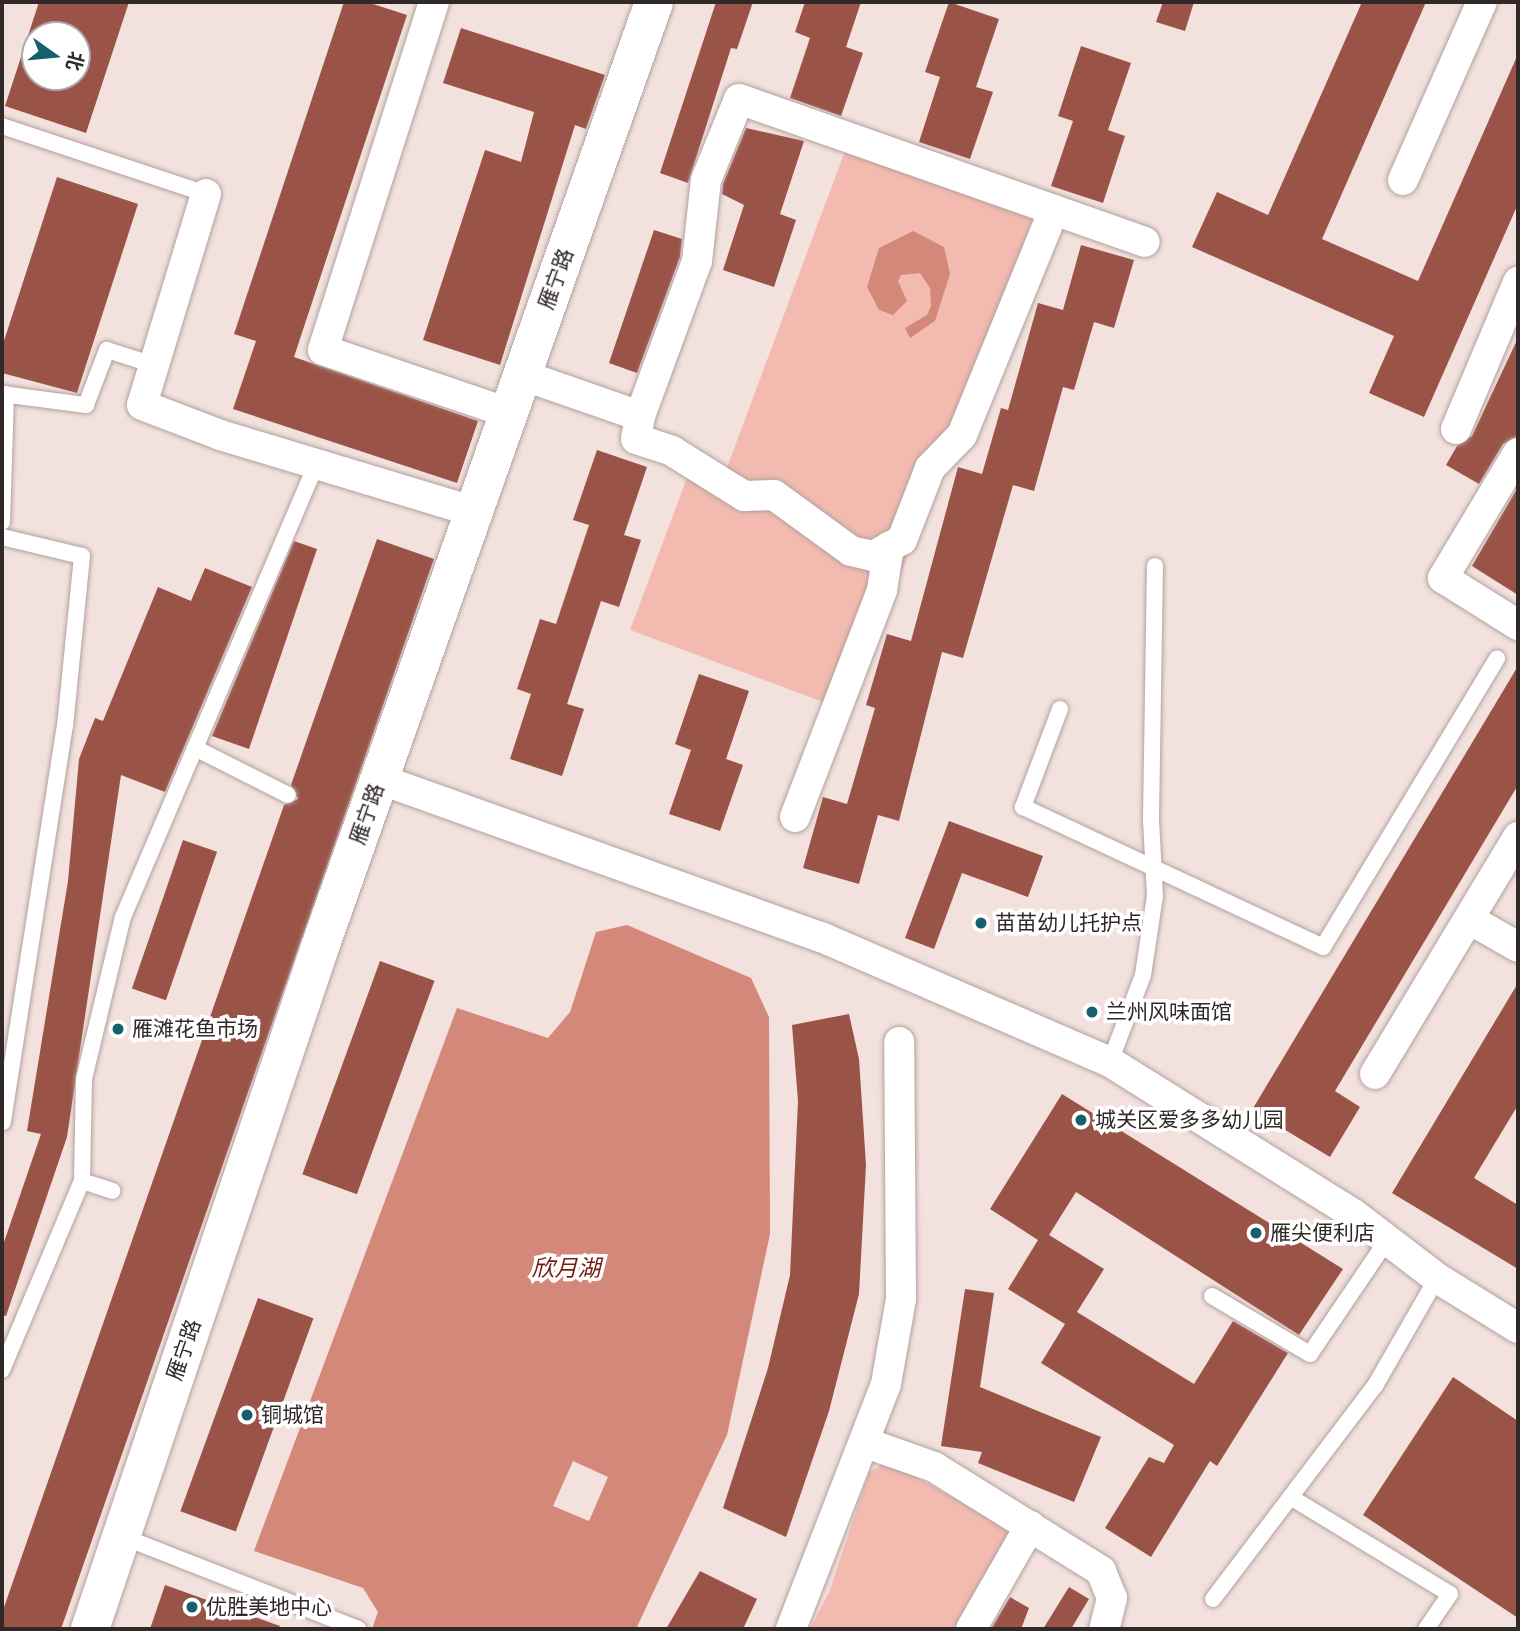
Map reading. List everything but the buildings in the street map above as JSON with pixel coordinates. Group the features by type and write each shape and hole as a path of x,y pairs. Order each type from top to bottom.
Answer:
{"main road":[{"name":"雁宁路","path":"90,1629 215,1227 356,821 379,779 654,2"}],"street":[{"path":"434,2 323,350 509,413"},
{"path":"1403,180 1482,2"},
{"path":"1054,209 962,435 930,468 902,540 873,556 851,551 774,495 744,496 708,478 672,451 636,439 640,416 697,261 706,180 740,99 1054,209 1146,242"},
{"path":"206,194 142,405 316,464 475,512"},
{"path":"1455,429 1518,282"},
{"path":"522,375 640,416"},
{"path":"1518,453 1443,578 1518,625"},
{"path":"795,817 882,590 889,547"},
{"path":"379,779 821,937 1110,1062 1388,1239 1437,1278 1518,1328"},
{"path":"1376,1074 1518,837"},
{"path":"1469,919 1518,947"},
{"path":"791,1629 866,1443 886,1384 901,1299 899,1042"},
{"path":"866,1443 934,1467 1101,1571 1112,1598 1104,1629"},
{"path":"971,1629 1030,1527"}],"lane":[{"path":"2,126 206,194"},
{"path":"2,522 4,394 86,405 107,350 154,365"},
{"path":"2,1370 82,1181 84,1080 123,917 316,464"},
{"path":"2,537 82,556 65,725 3,1122"},
{"path":"1110,1062 1143,975 1155,896 1155,566"},
{"path":"1060,709 1023,807 1323,947 1497,657"},
{"path":"195,748 288,795"},
{"path":"82,1181 112,1191"},
{"path":"1212,1296 1310,1354 1388,1239"},
{"path":"1213,1599 1376,1384 1437,1278"},
{"path":"1292,1498 1450,1594 1426,1629"},
{"path":"121,1536 358,1629"}],"shaded area":[{"path":"848,143 1035,212 889,606 834,706 630,630 694,459 726,470"},
{"path":"888,1462 1014,1531 957,1629 810,1629 830,1590 869,1472"}],"water":[{"path":"913,231 944,247 950,274 935,321 910,338 905,328 927,315 931,306 930,288 920,273 901,275 898,281 907,301 893,315 879,310 867,287 879,248"},
{"name":"欣月湖","path":"627,925 751,978 769,1017 770,1234 727,1435 636,1629 372,1629 378,1612 363,1588 254,1551 457,1008 548,1038 570,1012 596,932","holes":["573,1461 608,1477 589,1521 553,1506"]}],"place":[{"name":"苗苗幼儿托护点","path":"981,923"},
{"name":"兰州风味面馆","path":"1092,1012"},
{"name":"雁滩花鱼市场","path":"118,1029"},
{"name":"城关区爱多多幼儿园","path":"1081,1120"},
{"name":"雁尖便利店","path":"1256,1233"},
{"name":"铜城馆","path":"247,1415"},
{"name":"优胜美地中心","path":"192,1607"}]}
